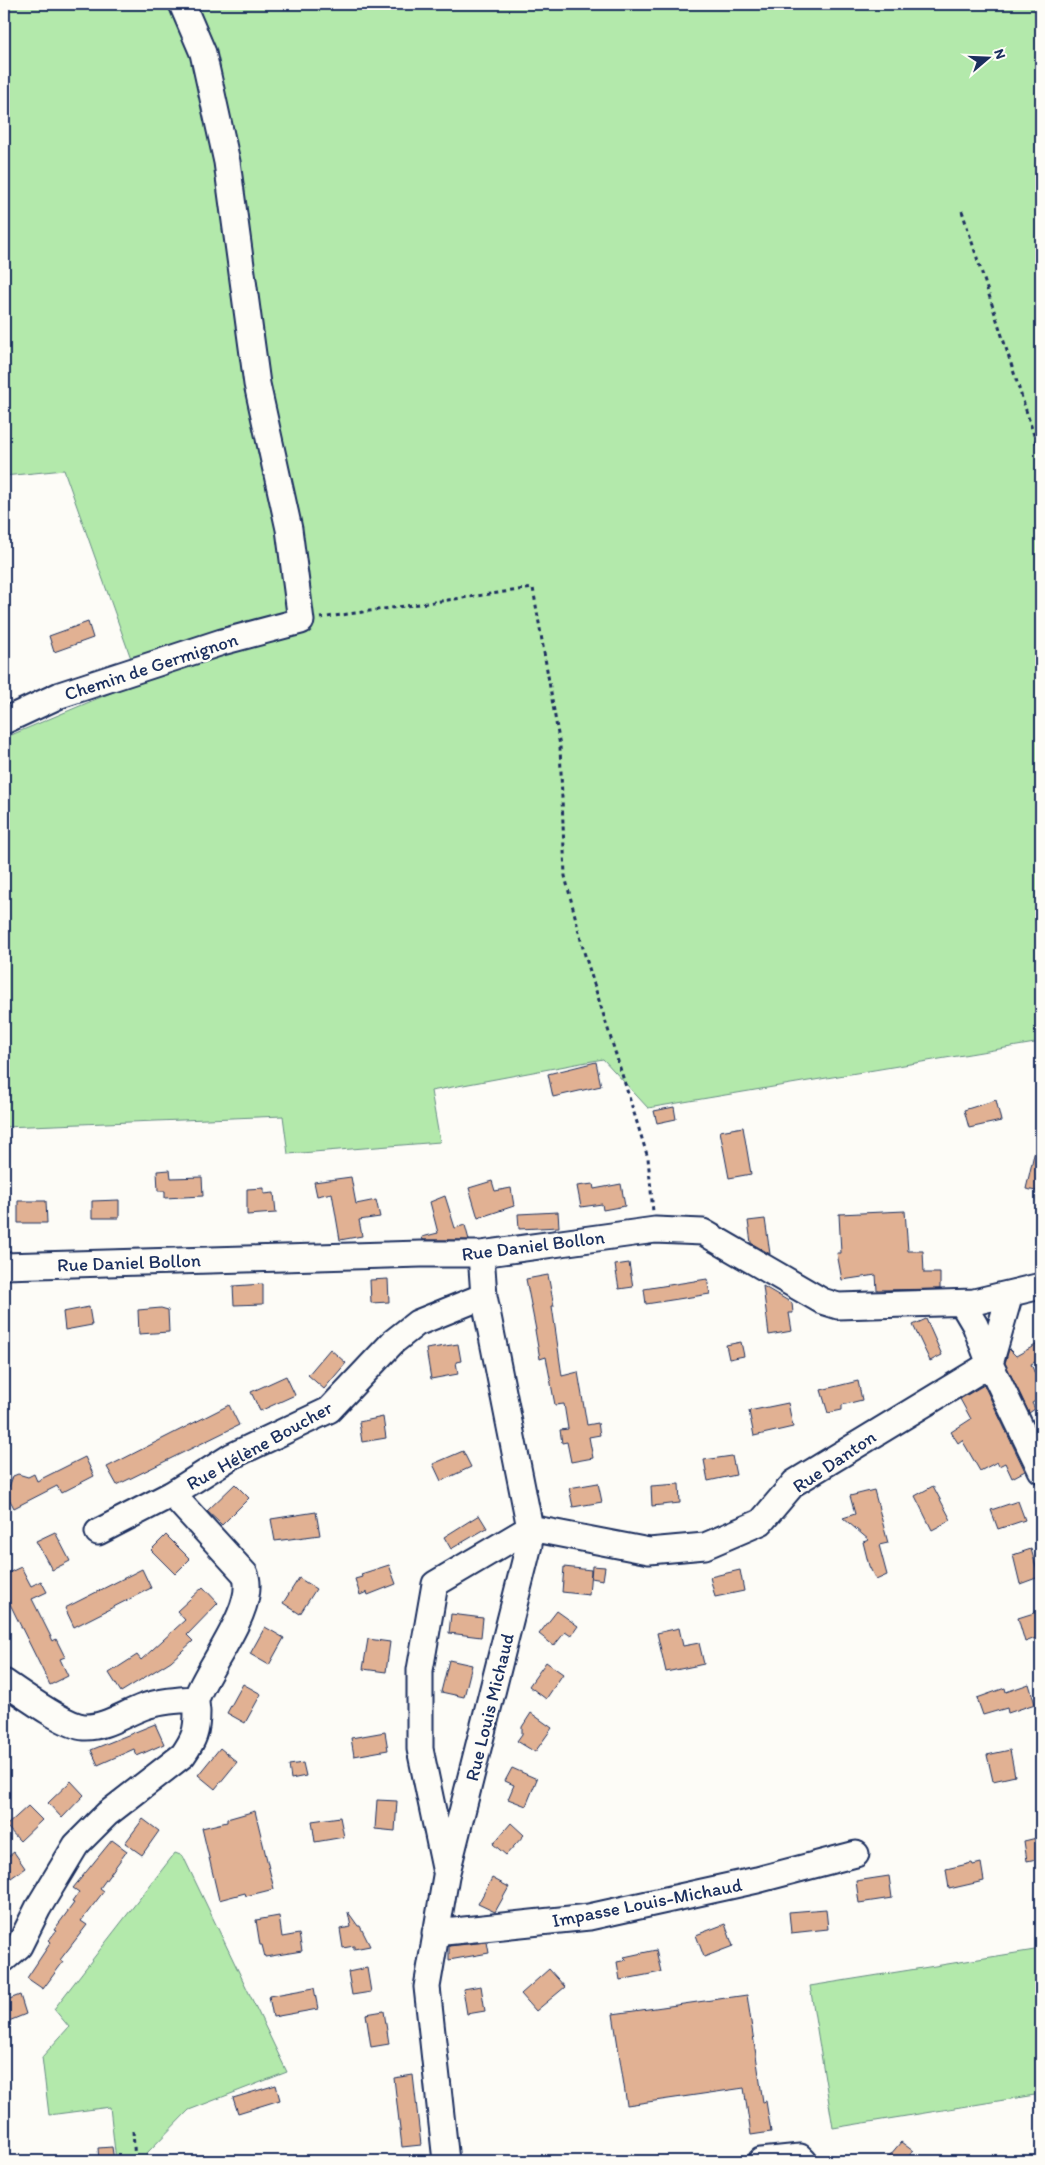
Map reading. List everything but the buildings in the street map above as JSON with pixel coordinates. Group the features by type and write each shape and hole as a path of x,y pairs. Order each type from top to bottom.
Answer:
{"street":[{"path":"182,4 203,52 227,162 257,384 289,529 302,621"},
{"name":"Chemin de Germignon","path":"4,721 60,694 222,642 302,621"},
{"name":"Rue Daniel Bollon","path":"4,1266 480,1254 655,1230 703,1232 822,1300 838,1306 962,1302 1010,1294 1041,1286"},
{"name":"Rue Louis Michaud","path":"446,2161 427,1987 446,1876 530,1545 530,1528 484,1296 480,1254"},
{"path":"990,1364 1010,1294"},
{"name":"Rue Hélène Boucher","path":"98,1532 172,1494 232,1456 329,1410 393,1342 417,1323 484,1296"},
{"path":"962,1302 976,1325 990,1364 1041,1470"},
{"name":"Rue Danton","path":"530,1528 648,1551 705,1546 761,1522 794,1483 990,1364"},
{"path":"4,1959 19,1946 38,1908 76,1845 107,1814 183,1755 197,1732 196,1699 233,1631 247,1595 249,1582 245,1574 172,1494"},
{"path":"446,1876 420,1749 420,1670 435,1584 530,1528"},
{"path":"4,1682 68,1722 83,1727 98,1726 144,1707 171,1700 196,1699"},
{"name":"Impasse Louis-Michaud","path":"435,1933 589,1917 758,1880 856,1854"},
{"path":"771,2161 800,2156 804,2161"}],"path":[{"path":"962,211 1041,457"},
{"path":"302,621 533,588 560,746 565,876 584,952 648,1158 655,1230"},
{"path":"133,2131 136,2161"}],"green space":[{"path":"4,4 1041,4 1041,1042 648,1108 603,1059 431,1091 440,1142 288,1154 283,1116 4,1127 4,738 139,681 64,470 4,476"},
{"path":"175,1853 183,1856 287,2072 189,2110 147,2153 148,2161 116,2161 110,2107 49,2115 42,2057 69,2027 54,2009"},
{"path":"1041,1949 1041,2094 833,2128 810,1986"}]}
